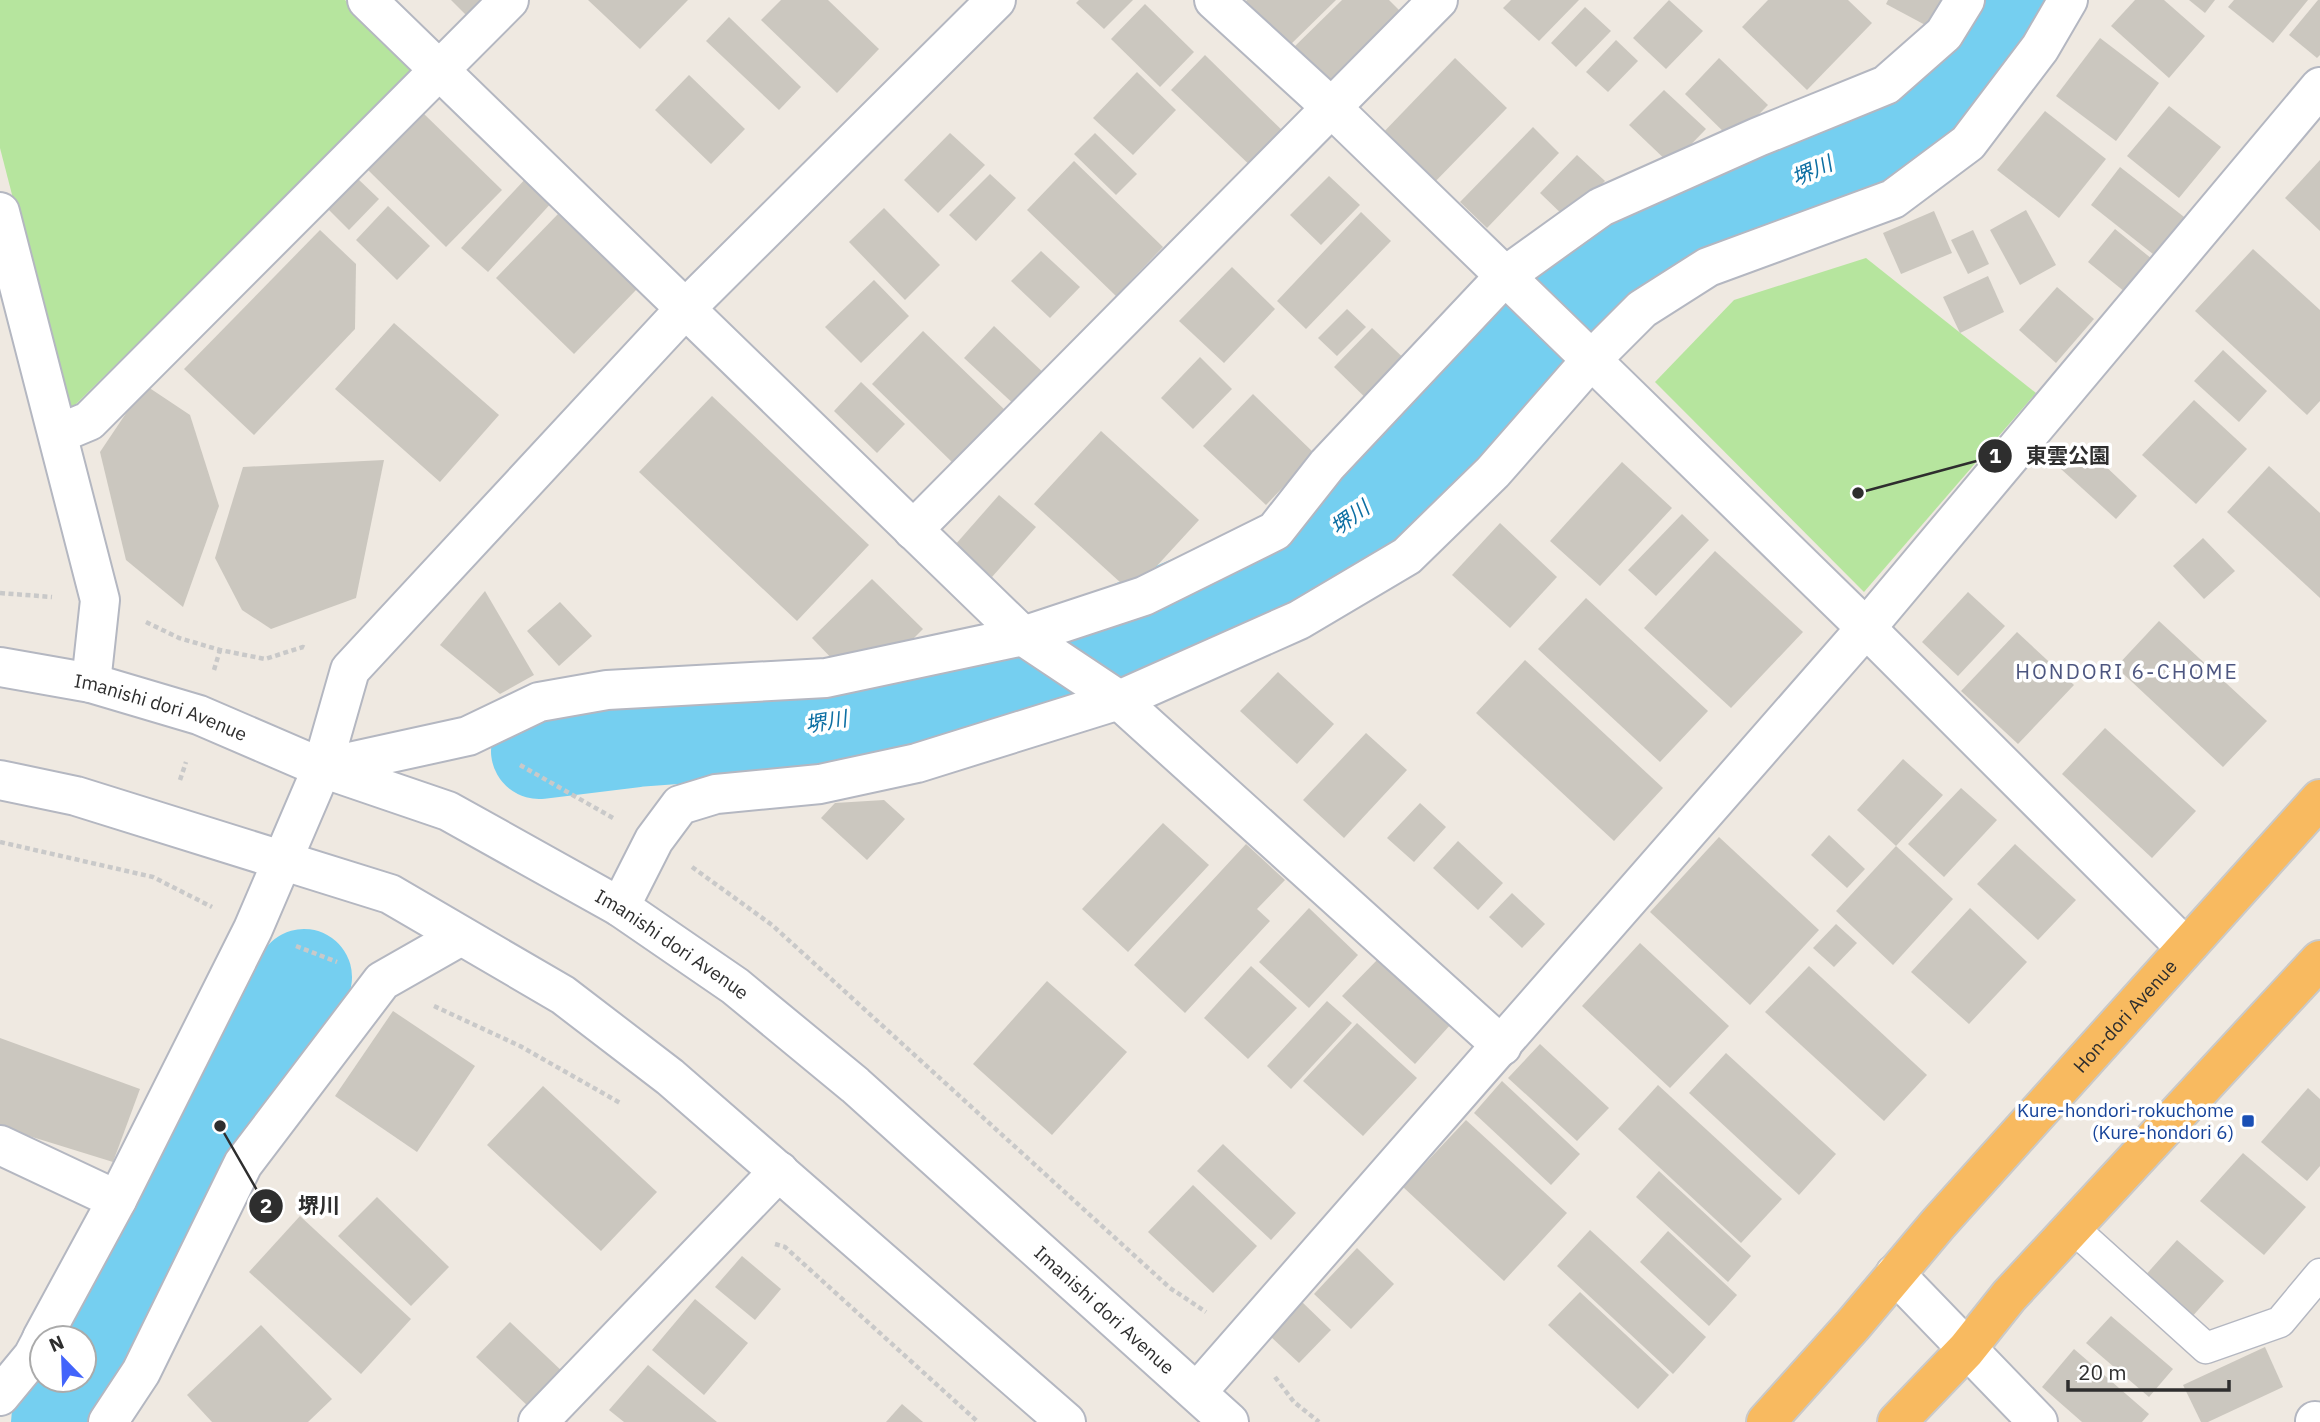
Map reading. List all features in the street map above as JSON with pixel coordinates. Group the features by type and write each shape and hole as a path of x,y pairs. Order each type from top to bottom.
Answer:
{"highway":[{"name":"Hon-dori Avenue","path":"1766,1422 2185,947 2320,799"},
{"path":"1897,1422 1966,1350 2010,1296 2320,960"}],"street":[{"path":"367,0 913,530 1036,645 1115,698 1502,1045"},
{"path":"58,434 89,421 509,0"},
{"path":"50,1324 117,1200 253,929 322,768 350,670 685,309 996,0"},
{"path":"1214,0 1332,108 1580,349 1866,628 2185,947"},
{"path":"913,530 1438,0"},
{"path":"322,768 468,736 539,702 607,690 827,678 1036,645 1144,596 1275,531 1327,465 1601,207 1758,137 1885,85 1944,34 1965,0"},
{"path":"620,907 654,840 680,806 716,794 820,784 917,763 1115,698 1299,620 1407,556 1493,472 1580,349 1708,267 1893,199 1968,143 2040,48 2068,0"},
{"path":"1197,1392 1866,628 2320,87"},
{"path":"0,212 100,600 91,683"},
{"name":"Imanishi dori Avenue","path":"0,667 91,683 200,715 322,768 448,811 620,907 735,986 855,1085 1229,1422"},
{"path":"0,780 76,796 390,894 563,995 670,1077 1066,1422"},
{"path":"108,1422 141,1371 243,1164 382,981 461,936"},
{"path":"0,1145 117,1200"},
{"path":"538,1422 779,1171"},
{"path":"1895,1275 2038,1422"},
{"path":"0,1396 28,1362"}],"lane":[{"path":"2073,1228 2206,1348 2280,1322 2320,1274"}],"path":[{"path":"0,842 153,877 253,929 382,981 520,1046 628,1108"},
{"path":"725,1225 785,1247 978,1422"}],"green space":[{"path":"0,0 345,0 415,70 68,412 0,148"},
{"path":"1866,258 2036,393 1864,592 1655,382 1734,300"}],"building":[{"path":"451,0 484,0 468,17"},
{"path":"588,0 688,0 640,49"},
{"path":"781,0 828,0 879,49 837,93 761,20"},
{"path":"1079,0 1133,0 1104,29 1076,3"},
{"path":"1247,0 1336,0 1286,49 1242,5"},
{"path":"1342,0 1389,0 1409,20 1334,94 1290,51"},
{"path":"1511,0 1579,0 1539,41 1503,8"},
{"path":"1669,0 1703,31 1666,69 1633,38"},
{"path":"1768,0 1848,0 1872,23 1807,90 1742,27"},
{"path":"1888,0 1945,0 1929,27 1886,4"},
{"path":"2135,0 2164,0 2205,36 2169,78 2111,26"},
{"path":"2189,0 2215,0 2205,13"},
{"path":"2234,0 2308,0 2273,43 2228,7"},
{"path":"2318,0 2320,55 2317,58 2289,35"},
{"path":"1145,4 1194,52 1160,87 1111,39"},
{"path":"1585,7 1611,31 1576,67 1551,43"},
{"path":"729,17 801,87 779,110 706,41"},
{"path":"2100,38 2159,83 2116,141 2056,96"},
{"path":"1616,40 1638,61 1608,92 1586,72"},
{"path":"1205,55 1289,137 1256,171 1171,90"},
{"path":"1455,58 1507,108 1428,189 1377,139"},
{"path":"1719,58 1768,105 1733,141 1685,94"},
{"path":"1137,72 1176,110 1133,155 1093,118"},
{"path":"689,75 745,129 711,164 655,110"},
{"path":"1664,90 1706,129 1671,165 1629,125"},
{"path":"2169,106 2221,147 2179,198 2127,156"},
{"path":"2045,111 2106,159 2059,218 1997,170"},
{"path":"422,112 502,190 446,247 366,168"},
{"path":"1533,127 1559,153 1487,228 1460,202"},
{"path":"950,133 985,165 938,213 904,180"},
{"path":"1095,133 1137,174 1116,195 1074,154"},
{"path":"1577,155 1605,181 1568,220 1540,193"},
{"path":"2320,160 2320,231 2285,198"},
{"path":"1074,161 1163,247 1116,296 1027,210"},
{"path":"2120,167 2188,220 2158,258 2091,205"},
{"path":"990,174 1016,198 976,241 949,215"},
{"path":"528,176 554,200 488,272 461,248"},
{"path":"1329,176 1360,205 1321,245 1290,215"},
{"path":"357,178 379,199 349,230 328,209"},
{"path":"388,206 430,246 397,280 356,240"},
{"path":"884,208 940,265 905,300 849,242"},
{"path":"2026,210 2056,265 2020,285 1990,230"},
{"path":"1934,211 1952,253 1901,274 1883,233"},
{"path":"1361,212 1391,241 1306,329 1277,301"},
{"path":"558,214 637,289 574,354 496,278"},
{"path":"2115,229 2152,259 2125,292 2088,262"},
{"path":"320,230 356,264 355,329 254,435 184,369"},
{"path":"1973,230 1989,264 1968,274 1951,240"},
{"path":"2253,249 2320,310 2320,401 2307,415 2195,311"},
{"path":"1041,251 1080,287 1050,318 1011,281"},
{"path":"1232,267 1275,309 1224,363 1179,321"},
{"path":"1988,276 2004,312 1960,333 1943,297"},
{"path":"874,280 909,316 861,363 825,327"},
{"path":"2057,287 2094,319 2056,363 2019,330"},
{"path":"1347,309 1366,327 1337,356 1318,338"},
{"path":"394,323 499,415 440,482 335,389"},
{"path":"994,326 1048,377 1018,408 964,358"},
{"path":"1372,328 1415,369 1376,408 1334,367"},
{"path":"923,331 1007,412 955,465 872,384"},
{"path":"2223,350 2267,391 2239,422 2194,381"},
{"path":"1200,357 1232,389 1193,429 1161,398"},
{"path":"861,382 905,424 877,453 834,411"},
{"path":"145,385 190,415 219,506 183,607 126,560 100,452"},
{"path":"1253,394 1315,454 1266,505 1203,446"},
{"path":"712,396 869,545 797,621 639,472"},
{"path":"2194,400 2247,449 2196,504 2142,455"},
{"path":"1101,431 1199,520 1132,593 1034,504"},
{"path":"2083,445 2137,496 2116,519 2061,469"},
{"path":"384,460 356,598 271,629 242,610 215,558 243,467"},
{"path":"1622,462 1672,508 1600,586 1550,541"},
{"path":"2269,466 2320,513 2320,598 2227,512"},
{"path":"999,495 1036,527 992,577 955,545"},
{"path":"1682,514 1709,540 1656,596 1628,570"},
{"path":"1500,523 1557,577 1510,628 1452,575"},
{"path":"2203,538 2235,571 2204,599 2173,566"},
{"path":"1715,551 1803,632 1731,708 1644,628"},
{"path":"872,579 923,629 896,656 838,665 812,638"},
{"path":"485,591 534,675 500,694 440,645"},
{"path":"1968,592 2005,626 1958,676 1922,642"},
{"path":"1586,598 1708,711 1660,762 1538,649"},
{"path":"560,602 592,636 559,666 527,631"},
{"path":"2159,621 2267,721 2223,767 2116,667"},
{"path":"2017,632 2074,685 2018,744 1961,691"},
{"path":"1525,660 1663,788 1614,841 1476,713"},
{"path":"1278,672 1334,724 1297,764 1240,711"},
{"path":"2105,728 2196,811 2152,858 2062,774"},
{"path":"1366,733 1407,770 1344,838 1303,800"},
{"path":"1903,759 1943,795 1896,846 1857,810"},
{"path":"1961,788 1997,820 1944,877 1908,844"},
{"path":"884,800 905,819 867,860 821,818 835,803"},
{"path":"1420,803 1446,827 1414,862 1387,838"},
{"path":"1163,823 1209,865 1128,952 1082,909"},
{"path":"1829,835 1865,869 1847,888 1811,855"},
{"path":"1719,837 1819,930 1750,1005 1650,912"},
{"path":"1458,841 1503,883 1478,910 1433,868"},
{"path":"1246,844 1285,880 1257,909 1270,921 1185,1013 1134,965"},
{"path":"2015,844 2076,900 2038,940 1977,884"},
{"path":"1896,846 1953,899 1893,965 1836,911"},
{"path":"1512,893 1545,924 1522,948 1489,917"},
{"path":"1309,908 1358,955 1309,1008 1259,962"},
{"path":"1970,908 2027,962 1969,1024 1911,972"},
{"path":"1836,924 1857,943 1834,967 1813,948"},
{"path":"1640,943 1729,1026 1670,1088 1582,1006"},
{"path":"1379,958 1451,1024 1415,1064 1342,996"},
{"path":"1251,966 1297,1008 1248,1059 1204,1018"},
{"path":"1809,966 1927,1075 1884,1121 1765,1012"},
{"path":"1047,981 1127,1052 1052,1135 973,1064"},
{"path":"1327,1001 1352,1023 1291,1089 1267,1066"},
{"path":"393,1011 475,1066 417,1152 335,1096"},
{"path":"1357,1023 1417,1078 1363,1136 1303,1081"},
{"path":"0,1038 140,1089 113,1162 0,1127"},
{"path":"1540,1044 1609,1108 1577,1141 1508,1078"},
{"path":"1726,1053 1836,1154 1799,1195 1689,1093"},
{"path":"1502,1081 1580,1154 1551,1185 1474,1113"},
{"path":"1658,1085 1782,1199 1741,1243 1618,1129"},
{"path":"543,1086 657,1192 601,1251 487,1145"},
{"path":"2308,1088 2320,1099 2320,1166 2307,1181 2261,1142"},
{"path":"1466,1120 1567,1213 1504,1281 1403,1187"},
{"path":"1223,1144 1296,1213 1271,1240 1197,1171"},
{"path":"2243,1153 2306,1207 2264,1255 2200,1201"},
{"path":"1659,1171 1751,1256 1728,1282 1636,1197"},
{"path":"1193,1185 1257,1246 1213,1293 1148,1232"},
{"path":"377,1197 449,1267 411,1306 338,1236"},
{"path":"300,1216 411,1319 361,1374 249,1272"},
{"path":"1590,1230 1706,1337 1673,1374 1557,1266"},
{"path":"1668,1231 1737,1295 1709,1326 1640,1262"},
{"path":"2177,1240 2224,1281 2190,1319 2143,1278"},
{"path":"1357,1248 1394,1284 1351,1329 1314,1294"},
{"path":"742,1256 781,1289 755,1320 715,1287"},
{"path":"1580,1292 1669,1375 1638,1409 1548,1325"},
{"path":"695,1299 748,1343 704,1395 652,1350"},
{"path":"1301,1301 1331,1330 1299,1363 1269,1335"},
{"path":"2111,1316 2173,1369 2149,1397 2086,1343"},
{"path":"510,1322 564,1373 530,1408 476,1357"},
{"path":"261,1325 332,1399 308,1422 212,1422 187,1395"},
{"path":"2265,1347 2283,1387 2208,1422 2201,1422 2183,1385"},
{"path":"2074,1349 2149,1414 2142,1422 2082,1422 2042,1387"},
{"path":"648,1365 717,1422 624,1422 609,1410"},
{"path":"902,1404 923,1422 886,1422"}],"waterway":[{"name":"堺川","path":"539,751 637,739 824,725 1020,677 1298,557 1410,474 1508,368 1647,238 1797,178 1913,125 1964,68 2006,0"},
{"name":"堺川","path":"59,1422 95,1380 220,1126 304,977"}],"place":[{"name":"東雲公園","path":"1858,493"},
{"name":"Kure-hondori-rokuchome (Kure-hondori 6)","path":"2248,1121"},
{"name":"堺川","path":"220,1126"}],"district":[{"name":"HONDORI 6-CHOME","path":"2127,672"}]}
